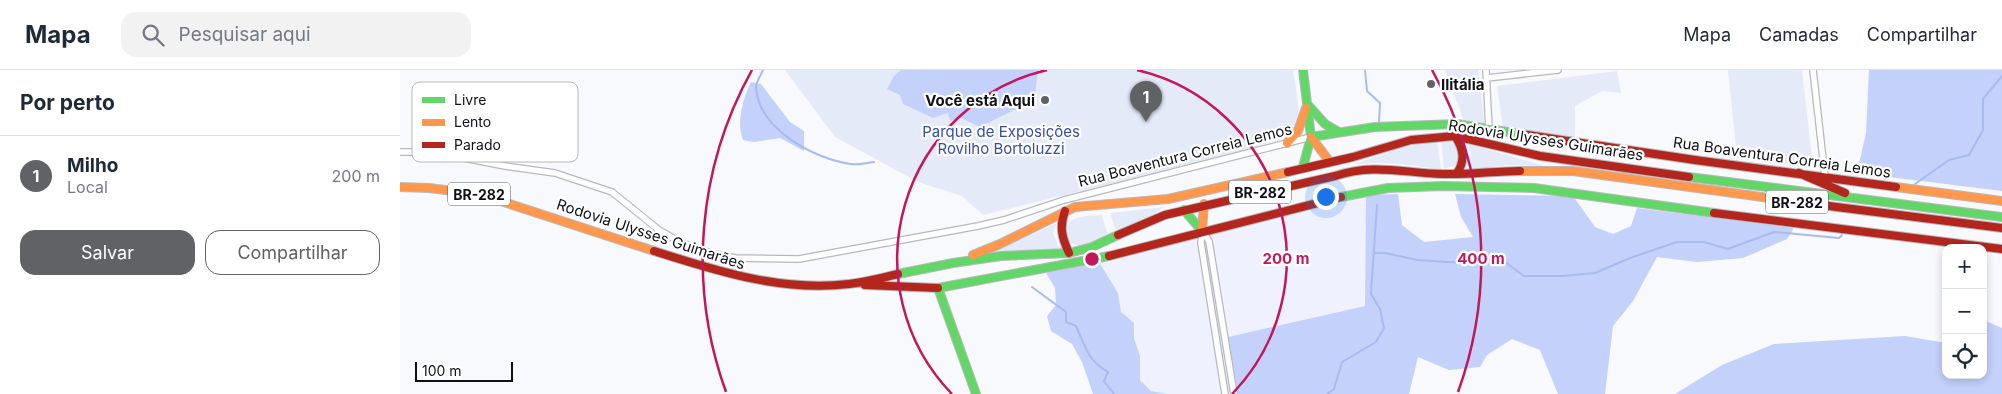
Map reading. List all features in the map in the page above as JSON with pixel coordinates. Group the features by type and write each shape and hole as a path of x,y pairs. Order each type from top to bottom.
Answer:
{"main road":[{"path":"1303,70 1312,137 1303,167"},
{"path":"1308,103 1325,124 1339,132"},
{"path":"1287,144 1298,131 1308,103"},
{"name":"Rua Boaventura Correia Lemos","path":"1312,137 1375,126 1457,124 2002,202"},
{"path":"1455,136 1461,145 1463,157 1461,169 1457,173"},
{"name":"Rodovia Ulysses Guimarães","path":"954,263 987,250 1065,211 1088,205 1168,199 1353,157 1411,140 1455,136 1540,156 1575,162 2002,217"},
{"path":"1312,137 1330,162"},
{"name":"Rodovia Ulysses Guimarães","path":"400,187 430,188 479,194 734,276 788,285 850,284 954,263 1001,256 1069,253 1092,246 1165,215 1204,204 1335,176 1352,170 1384,168 1443,174 1504,171 1573,172 2002,228"},
{"path":"1799,173 1857,198"},
{"path":"850,284 938,288 1116,254 1331,198 1388,188 1534,188 1675,208 2002,249"},
{"path":"1202,231 1204,204"},
{"path":"1184,210 1202,231"},
{"path":"1065,211 1059,229 1069,253"},
{"path":"938,288 976,394"}],"street":[{"path":"1486,70 1489,130"},
{"path":"1487,78 1558,70"},
{"path":"1813,70 1825,177"},
{"name":"Rua Boaventura Correia Lemos","path":"484,162 555,172 612,192 659,230 680,242 714,254 736,258 799,258 1004,220 1064,200 1312,137"},
{"path":"1202,231 1201,243 1225,394"},
{"path":"1202,231 1209,241 1234,394"}],"shaded area":[{"path":"901,70 1038,70 1035,95 1016,109 980,127 961,118 950,121 948,113 933,118 903,104 900,95 887,89 894,76"},
{"path":"1869,70 2002,70 2002,191 1857,173 1866,133"},
{"path":"751,82 761,84 790,122 804,131 804,151 780,138 754,142 743,140 740,118 745,95"},
{"path":"1398,194 1402,225 1424,242 1473,237 1461,217 1455,194 1573,196 1595,227 1613,234 1631,226 1637,208 1794,228 1787,239 1743,258 1697,262 1657,257 1633,301 1613,326 1605,394 1558,394 1540,350 1512,339 1487,355 1480,367 1449,370 1418,357 1409,394 1238,394 1228,337 1365,306 1366,195"},
{"path":"1366,195 1365,306 1228,337 1238,394 1168,394 1151,391 1140,380 1140,356 1134,338 1134,325 1121,312 1118,293 1099,262"},
{"path":"1099,262 1118,293 1121,312 1134,323 1134,338 1140,356 1140,380 1151,391 1168,394 1093,394 1082,362 1072,344 1051,331 1047,316 1056,305 1055,288 1046,273"},
{"path":"1987,322 2002,328 2002,394 1675,394 1722,365 1774,344 1905,336 1942,342 1942,379 1987,379"}],"green space":[{"name":"Parque de Exposições Rovilho Bortoluzzi","path":"785,70 1293,70 1299,109 1296,126 1285,138 1231,154 983,215 962,196 918,182 835,137"},
{"path":"1445,70 1478,70 1485,126 1464,121"},
{"path":"1728,70 1802,70 1813,167 1737,158"},
{"path":"1617,71 1621,93 1602,91 1575,106 1575,138 1503,128 1497,86"},
{"path":"1441,140 1451,142 1458,148 1459,162 1444,169"},
{"path":"1437,141 1441,169 1386,163 1352,165 1403,147"},
{"path":"1466,143 1545,166 1507,165 1469,170 1471,154"},
{"path":"1164,207 1117,234 1110,213"},
{"path":"1102,215 1108,237 1081,246 1070,243 1066,238 1065,226 1069,222 1082,217"},
{"path":"1057,223 1053,233 1060,250 989,254"}],"waterway":[{"path":"763,70 756,85 759,102 766,116 777,129 805,149 821,156 851,164 874,162"},
{"path":"1365,70 1367,91 1380,103 1379,122"},
{"path":"1915,184 1949,160 1969,155 1983,130 1983,99 2002,76"},
{"path":"1327,394 1334,389 1342,362 1376,342 1384,328 1380,309 1371,294 1377,205"},
{"path":"1505,262 1524,276 1562,276 1595,273 1630,258 1677,242 1704,242 1728,249 1774,232 1839,238 1842,235"},
{"path":"1374,253 1385,253 1417,260 1478,264"},
{"path":"1032,287 1066,312 1066,322 1076,326 1091,358 1108,372 1104,381 1114,394"}],"traffic: fast":[{"path":"1303,70 1311,137 1303,167"},
{"path":"1309,106 1325,124 1339,132"},
{"path":"1311,137 1375,127 1457,124 1528,135"},
{"path":"1689,177 2002,217"},
{"path":"1341,197 1388,188 1443,186 1534,188 1714,213"},
{"path":"1184,210 1202,231"},
{"path":"898,274 1001,256 1069,253 1092,247 1118,235"},
{"path":"976,394 938,288 1109,256"}],"traffic: slow":[{"path":"1287,143 1298,131 1306,108"},
{"path":"1311,137 1330,162"},
{"path":"1520,171 1573,171 1813,204"},
{"path":"973,255 1000,244 1075,207 1168,199 1288,172"},
{"path":"400,187 429,188 479,194 654,251"},
{"path":"1896,187 2002,201"},
{"path":"1202,231 1204,204"}],"traffic: jam":[{"path":"1528,135 1896,187"},
{"path":"1455,136 1462,154 1462,163 1457,173"},
{"path":"1288,172 1353,157 1411,140 1455,136 1540,156 1689,177"},
{"path":"1118,235 1165,215 1349,172 1376,169 1452,174 1520,171"},
{"path":"1799,173 1845,193"},
{"path":"1109,256 1341,197"},
{"path":"1813,204 2002,228"},
{"path":"1065,211 1062,232 1069,253"},
{"path":"1714,213 2002,249"},
{"path":"654,251 701,266 750,278 799,285 849,284 898,274"},
{"path":"865,285 938,288"}],"place":[{"name":"Ilitália","path":"1431,84"},
{"name":"Você está Aqui","path":"1045,100"},
{"name":"Milho","path":"1146,122"}]}
